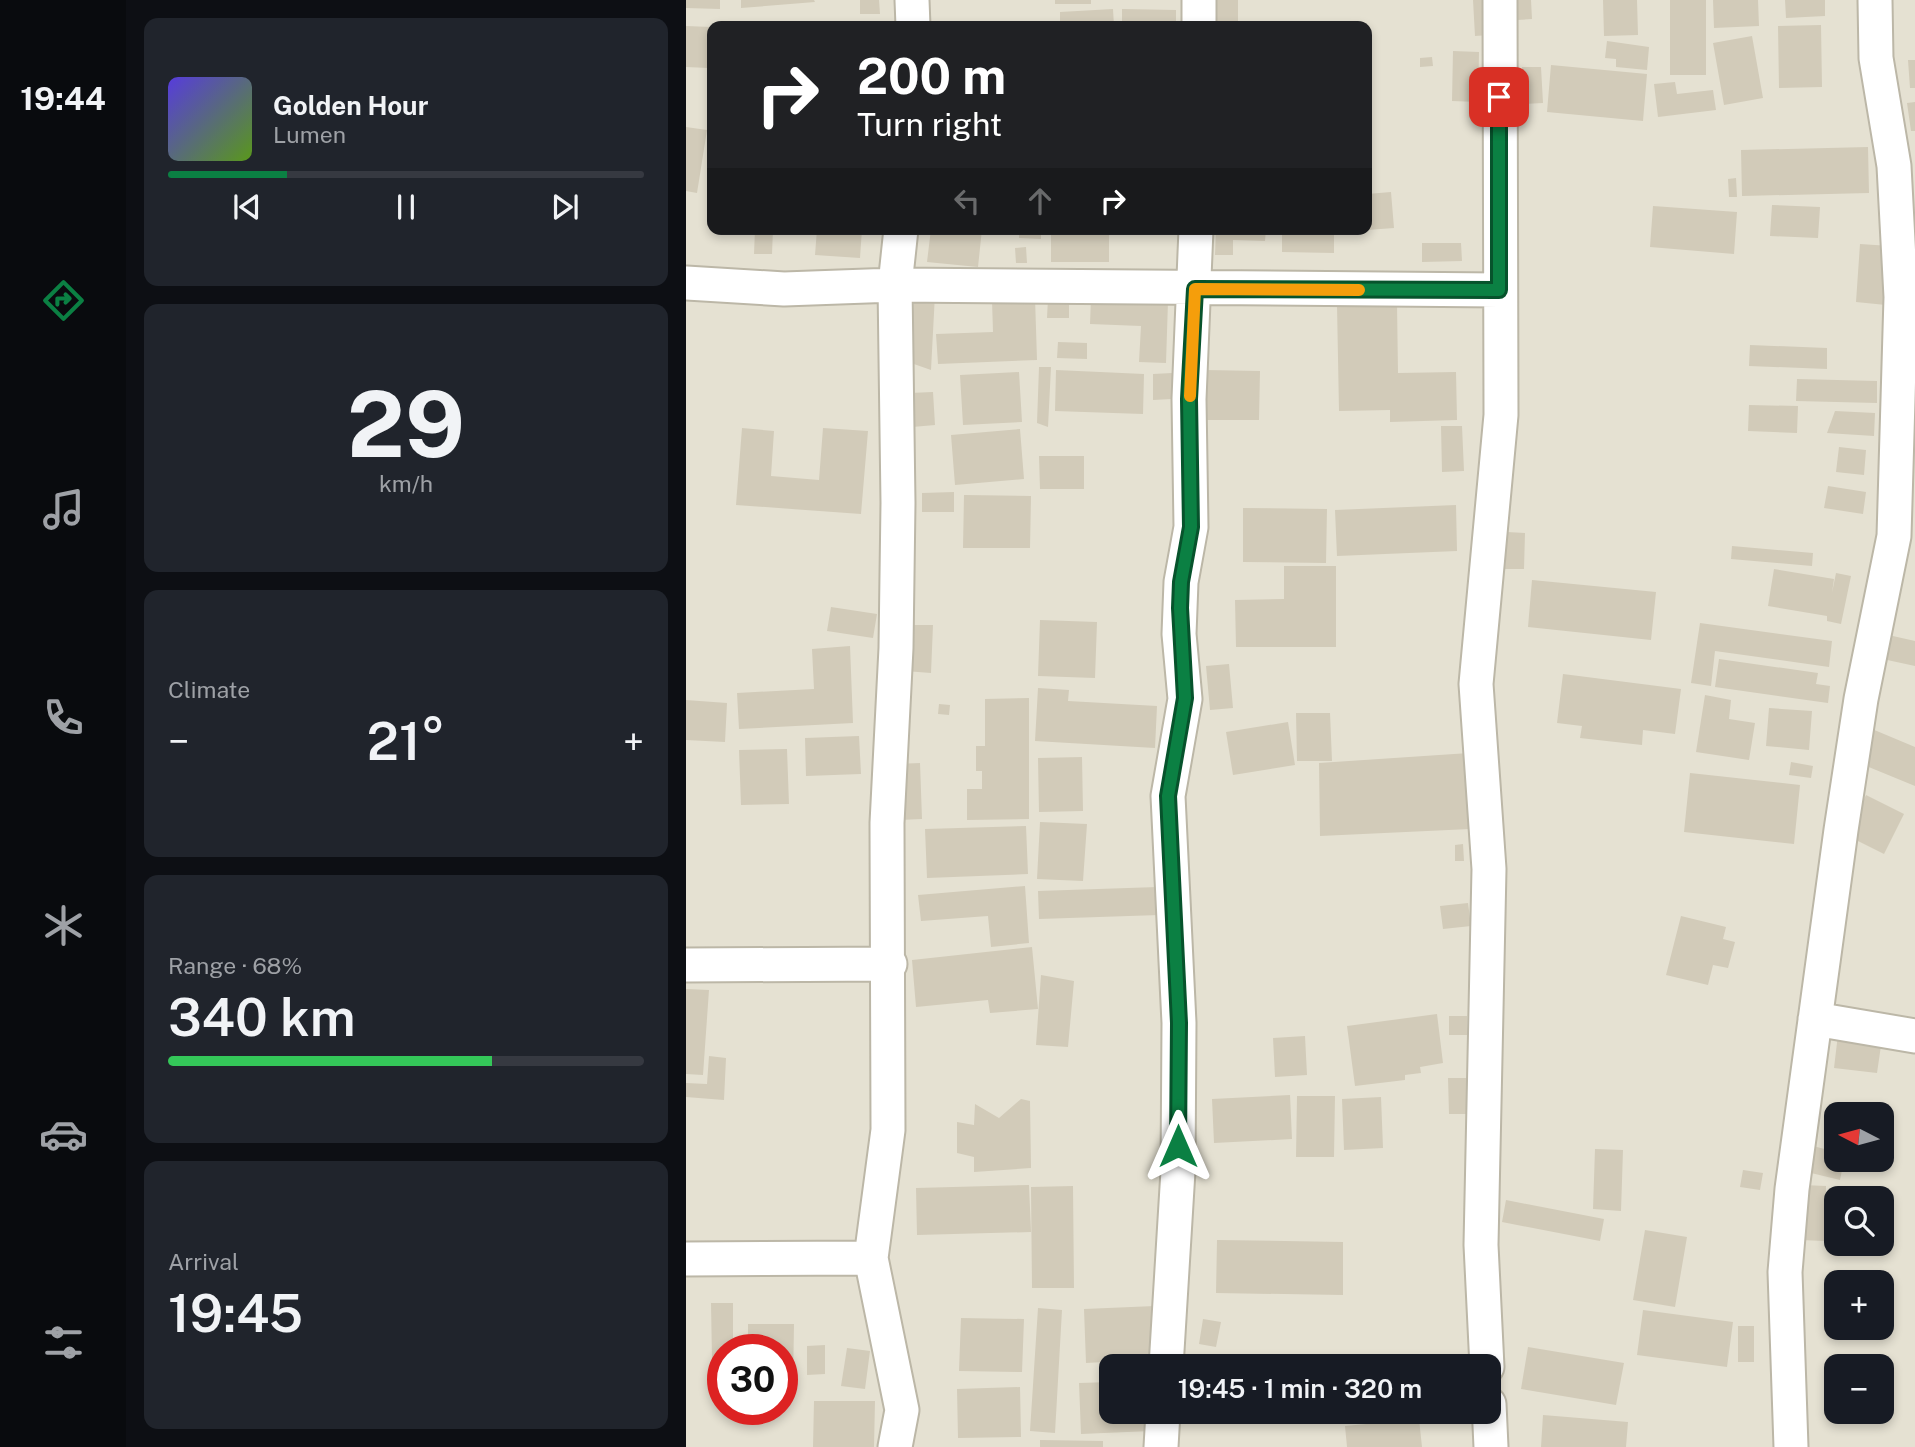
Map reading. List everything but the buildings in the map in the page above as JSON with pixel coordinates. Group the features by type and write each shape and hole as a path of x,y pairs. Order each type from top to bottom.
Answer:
{"street":[{"path":"912,0 913,21"},
{"path":"1199,0 1199,21"},
{"path":"1486,1354 1481,1245 1489,869 1476,684 1501,415 1500,0"},
{"path":"1791,1447 1785,1272 1792,1189 1861,699 1894,536 1901,297 1894,166 1876,58 1875,0"},
{"path":"895,1447 902,1410 871,1258 888,1130 890,964 887,823 896,648 898,503 895,285 900,235"},
{"path":"1167,1354 1178,1171 1179,1036 1168,796 1185,698 1180,608 1181,582 1191,527 1189,399 1196,235"},
{"path":"686,283 784,289 895,285 1499,290"},
{"path":"686,965 890,964"},
{"path":"1815,1019 1915,1036"},
{"path":"686,1259 871,1258"},
{"path":"1161,1447 1162,1424"},
{"path":"1490,1424 1491,1447"}],"shaded area":[{"path":"686,0 1915,0 1915,1447 686,1447"}],"slow traffic":[{"path":"1190,396 1195,289 1359,290"}],"route":[{"path":"1178,1146 1179,1023 1168,796 1185,698 1179,634 1181,582 1191,527 1189,399 1195,289 1499,290 1499,97"}]}
